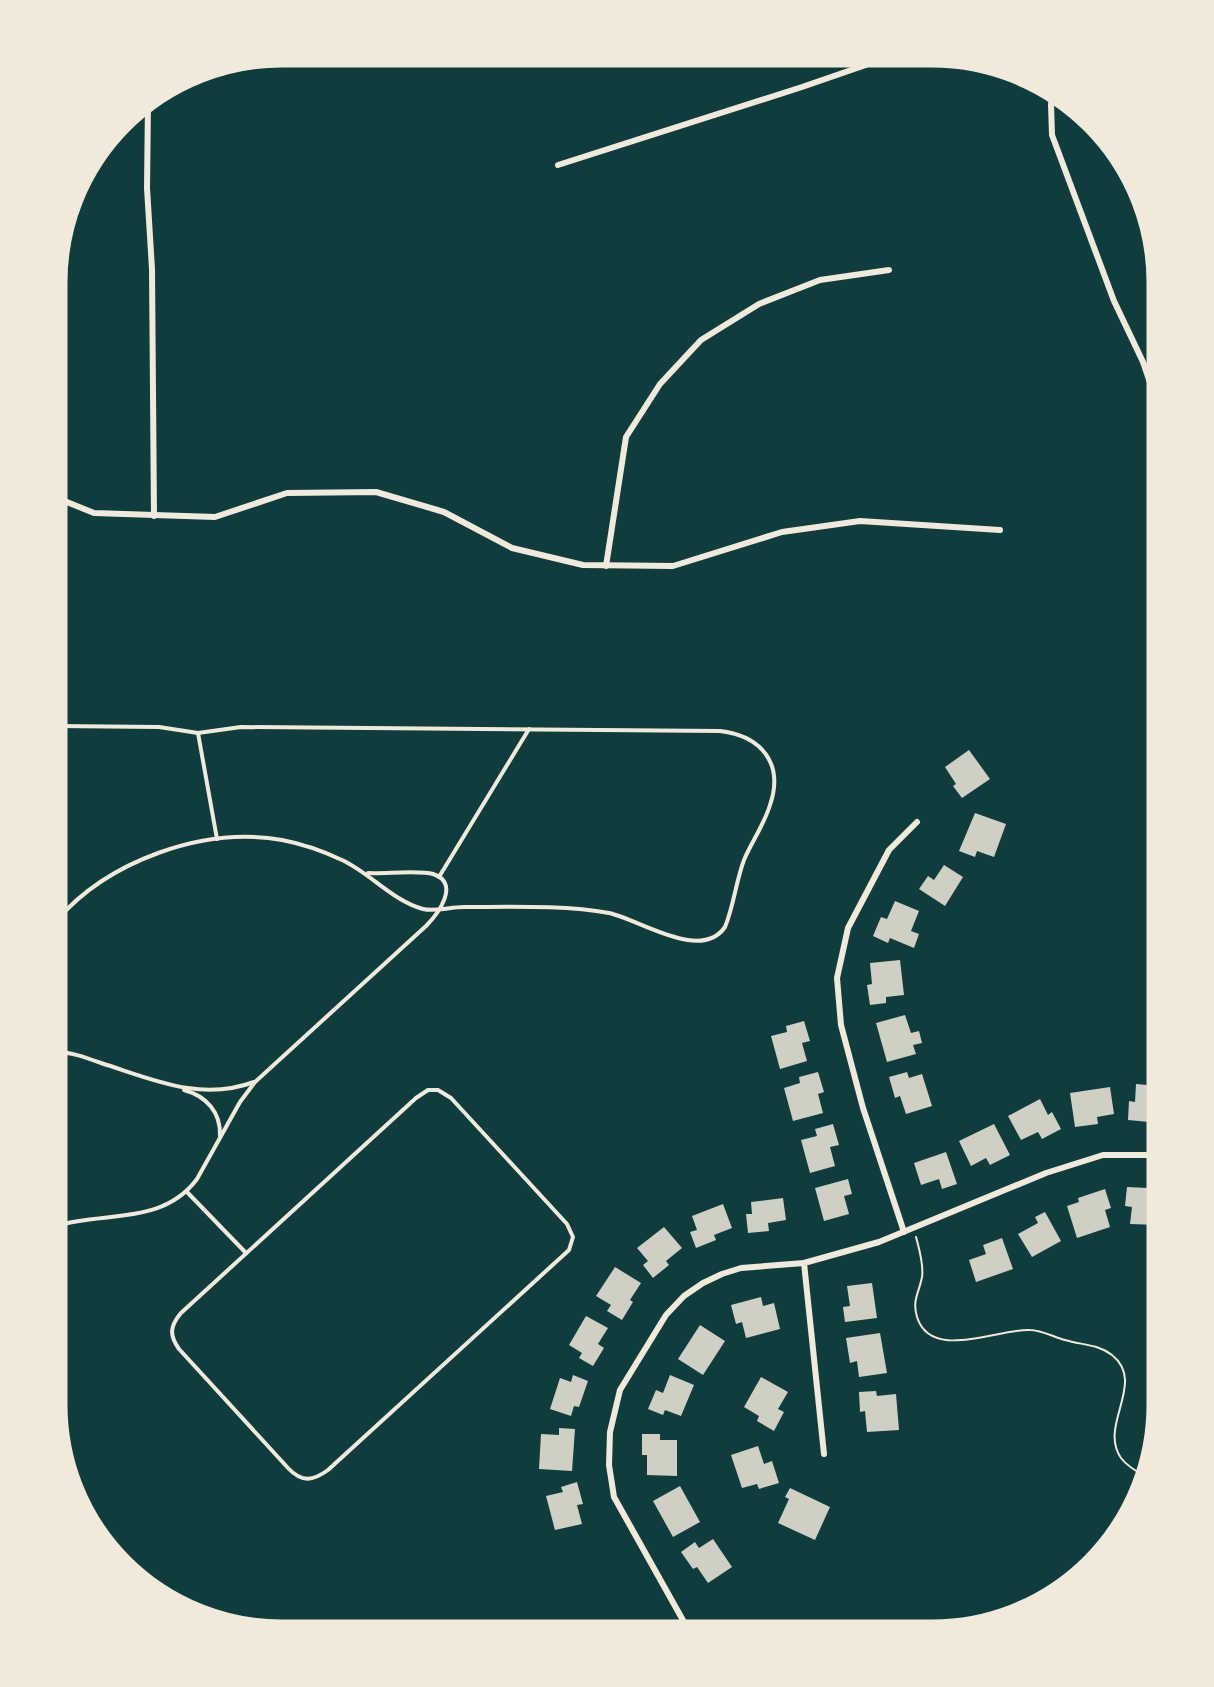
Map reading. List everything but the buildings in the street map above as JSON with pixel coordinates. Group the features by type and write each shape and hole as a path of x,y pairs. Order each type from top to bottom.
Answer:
{"street":[{"path":"558,165 863,66"},
{"path":"1052,102 1052,135 1114,301 1148,376"},
{"path":"148,114 147,188 152,269 154,516"},
{"path":"606,566 626,437 660,384 701,340 759,304 820,280 889,270"},
{"path":"66,502 94,513 215,517 287,493 376,492 444,512 512,548 583,565 606,566 673,566 782,532 860,521 1000,530"},
{"path":"904,1232 862,1108 841,1025 837,978 848,928 889,850 917,822"},
{"path":"683,1621 614,1497 609,1465 610,1432 620,1390 666,1315 684,1296 722,1274 741,1269 804,1263 879,1242 1046,1173 1103,1155 1148,1155"},
{"path":"804,1263 824,1454"}],"lane":[{"path":"66,726 159,727 198,733 241,727 720,731 739,735 765,752 774,772 775,786 770,807 740,872 726,927 714,938 706,941 670,935 625,918 599,912 422,908 407,902 366,873 323,851 281,840 250,837 217,839 158,854 121,869 84,894 66,911"},
{"path":"439,877 529,729"},
{"path":"198,733 217,839"},
{"path":"66,1224 136,1215 168,1203 187,1192 197,1179 244,1096 255,1082 426,926 441,908 447,890 444,882 432,873 366,873"},
{"path":"66,1054 92,1060 192,1092 211,1106 221,1126 220,1137"},
{"path":"175,1087 224,1089 242,1087 255,1082"},
{"path":"428,1090 438,1090 451,1098 567,1224 573,1237 569,1250 328,1470 314,1479 307,1480 300,1478 288,1468 179,1349 172,1336 172,1328 181,1313 246,1253 416,1098 428,1090"},
{"path":"187,1192 246,1253"}],"path":[{"path":"914,1228 922,1263 922,1277 915,1300 918,1319 926,1333 944,1341 980,1338 1030,1329 1066,1341 1093,1345 1112,1355 1123,1367 1126,1383 1113,1431 1120,1456 1138,1471"}]}
